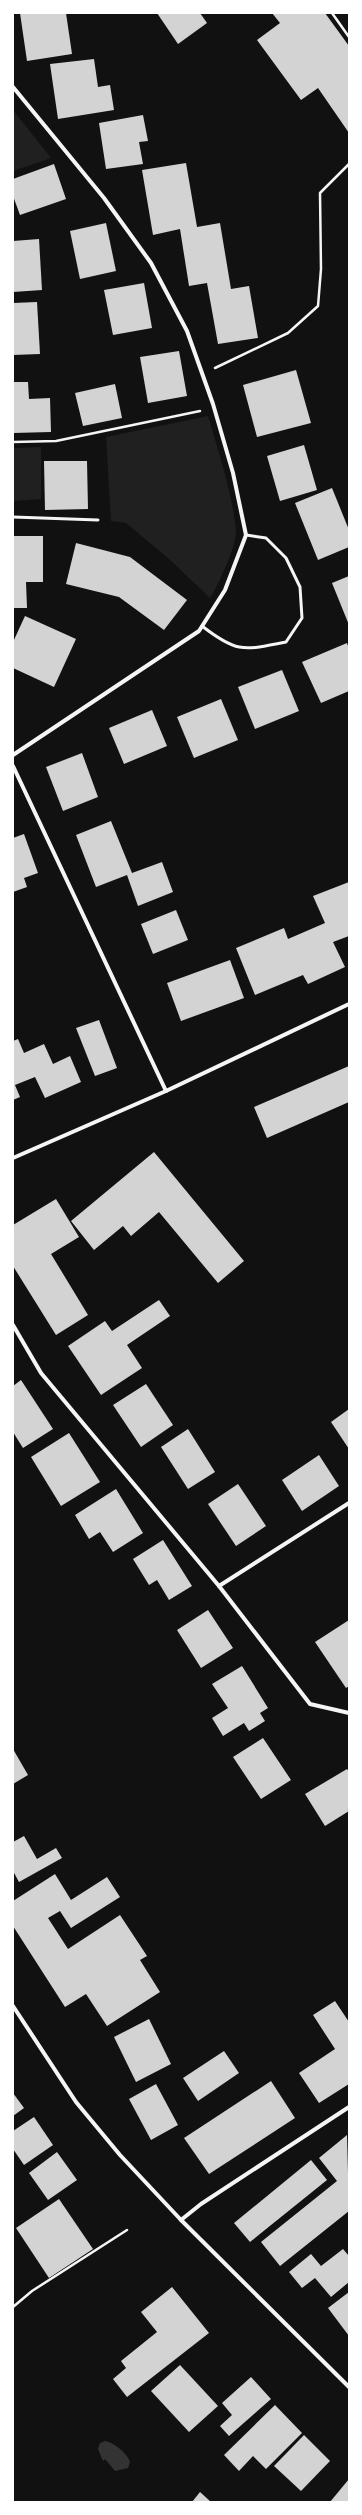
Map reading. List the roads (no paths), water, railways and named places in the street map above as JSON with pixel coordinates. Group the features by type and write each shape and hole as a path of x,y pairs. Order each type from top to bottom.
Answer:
{"street":[{"path":"13,87 104,198 151,263 187,331 214,408 233,473 246,535 225,590 199,631 13,755"},
{"path":"13,766 166,1091"},
{"path":"13,1158 166,1091 349,1004"},
{"path":"13,1325 41,1373 219,1586 310,1704 349,1713"},
{"path":"219,1586 349,1503"},
{"path":"13,2006 76,2102 120,2155 181,2220 349,2387"},
{"path":"181,2220 201,2204 349,2108"}],"lane":[{"path":"13,517 98,520"},
{"path":"202,626 228,644 246,650 286,642 302,618 300,587 286,558 266,538 246,535"}]}
